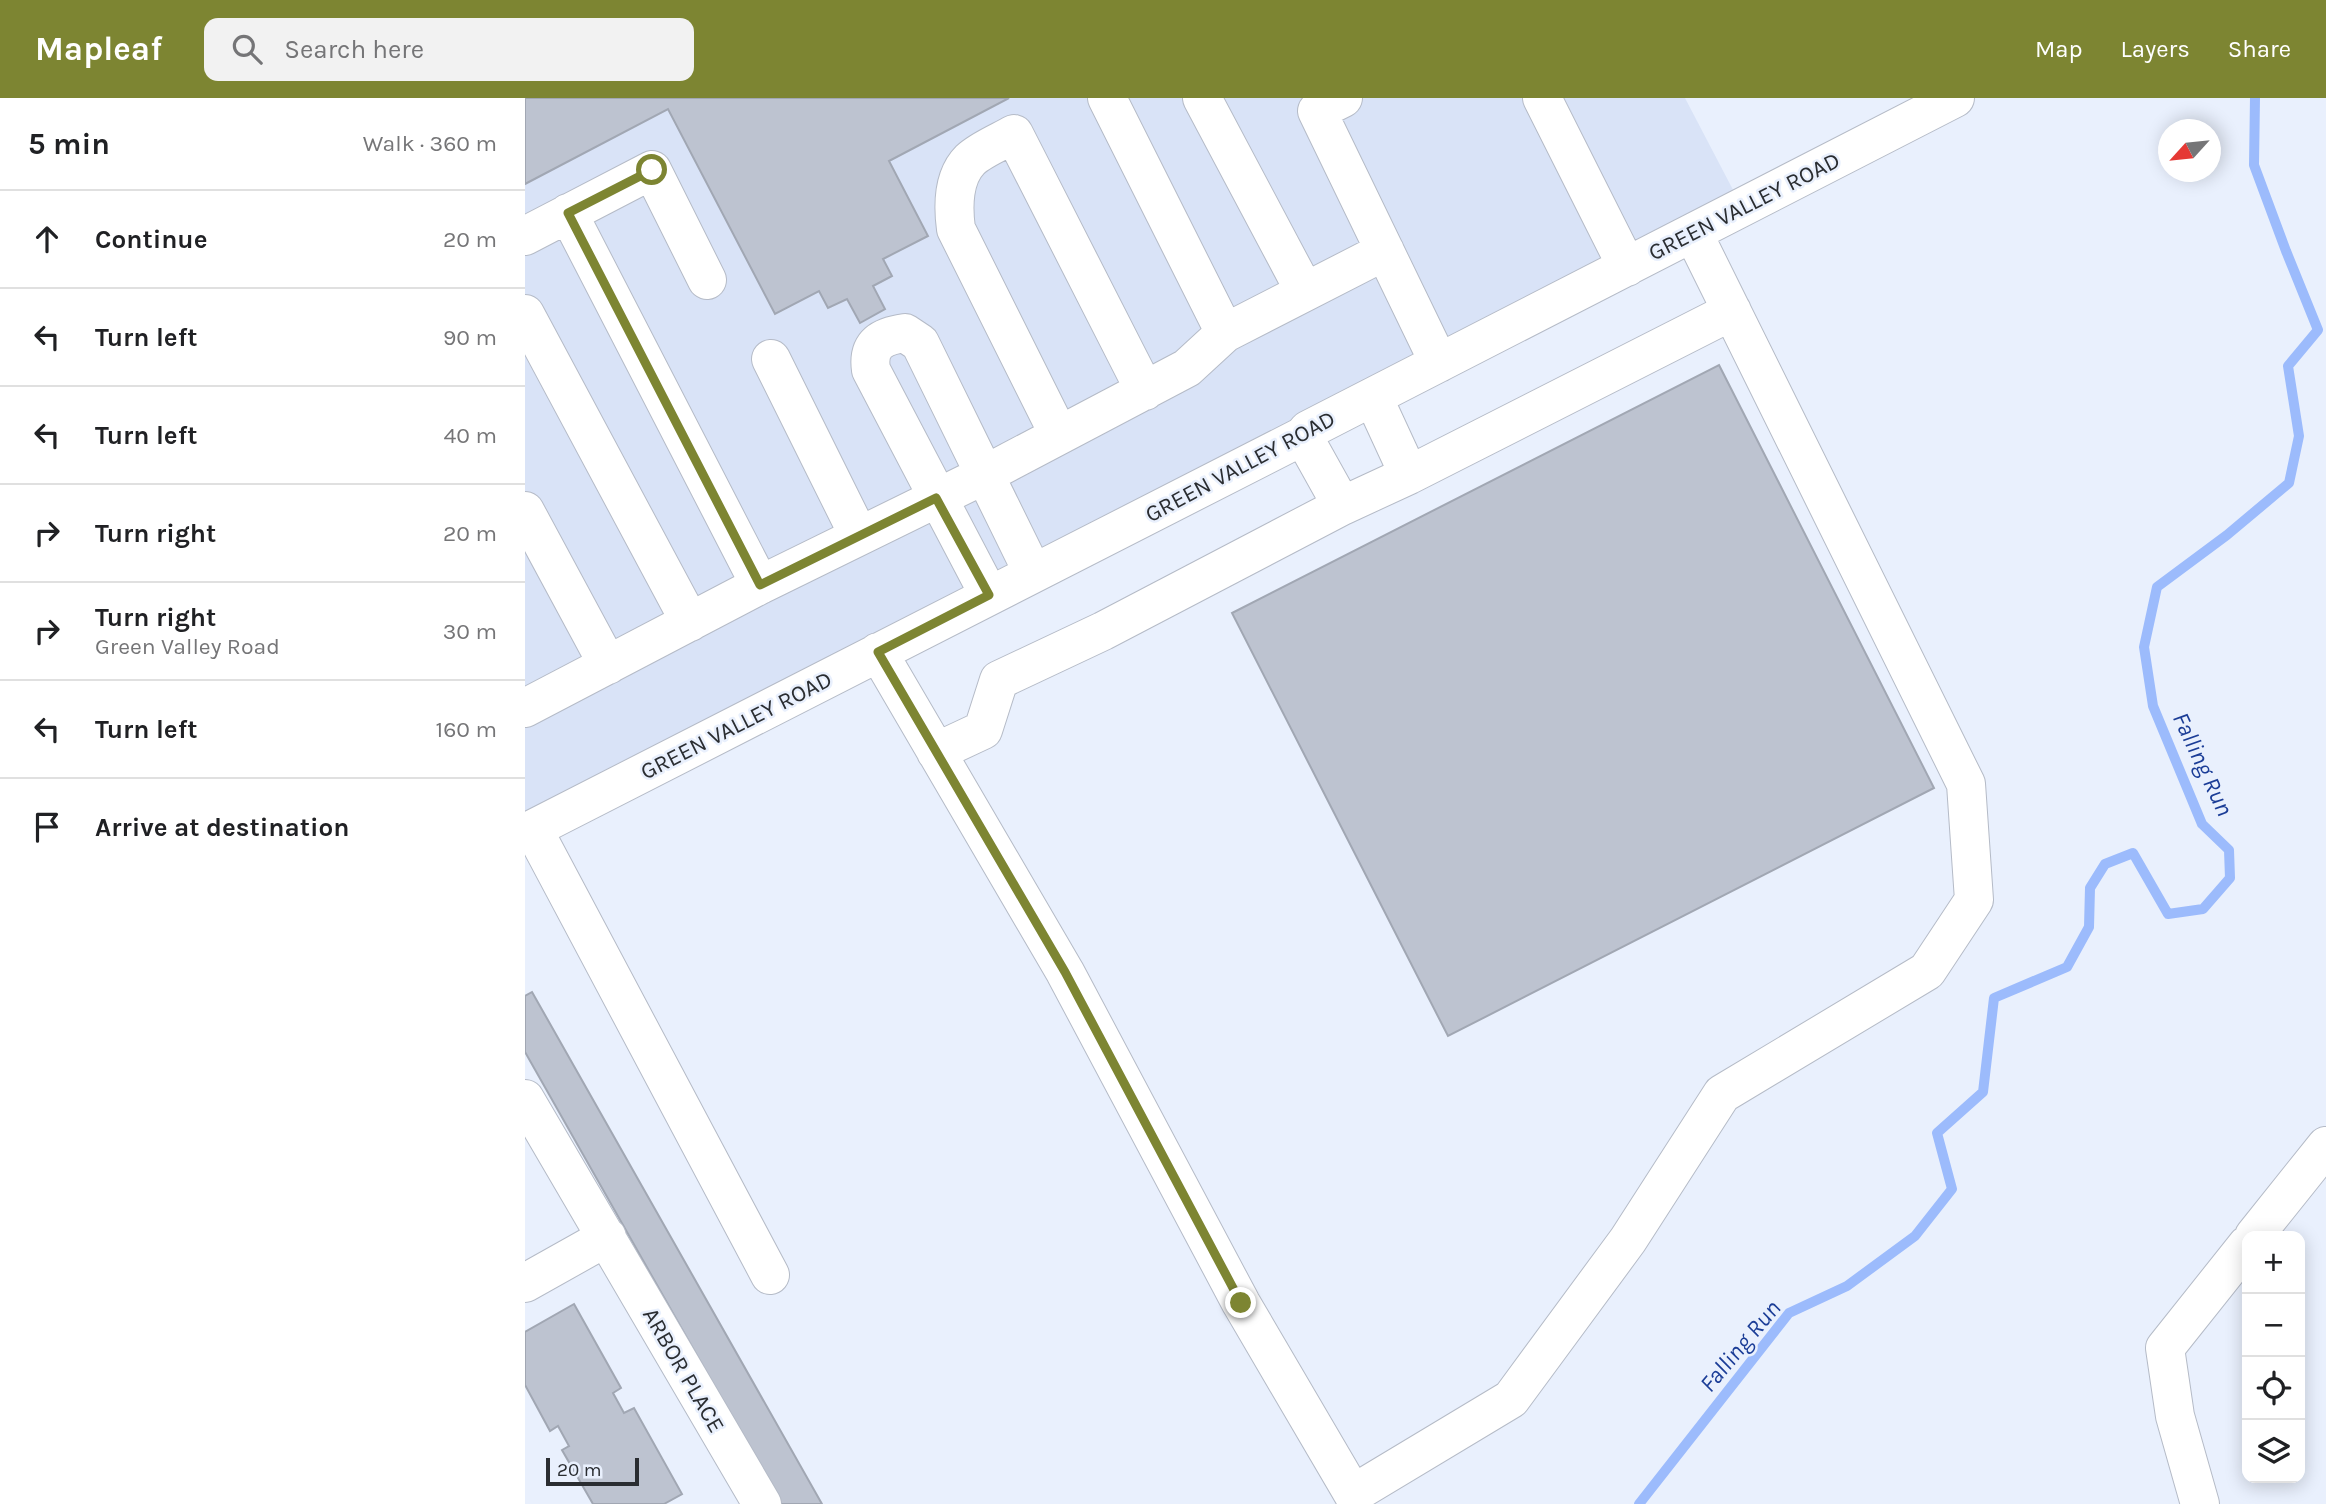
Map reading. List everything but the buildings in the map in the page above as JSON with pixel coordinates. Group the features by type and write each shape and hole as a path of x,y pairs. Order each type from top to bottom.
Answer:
{"street":[{"path":"1107,98 1225,333"},
{"path":"1202,98 1305,292"},
{"path":"1343,98 1317,111 1439,363"},
{"path":"1542,98 1627,267"},
{"name":"GREEN VALLEY ROAD","path":"529,831 1303,436 1308,430 1955,98"},
{"path":"1059,435 956,229 955,191 960,176 971,160 1014,134 1145,391"},
{"path":"525,236 652,170 707,280"},
{"path":"568,213 760,585"},
{"path":"878,652 1065,972 1241,1303 1353,1494 1511,1399 1628,1240 1721,1094 1927,971 1974,900 1966,784 1693,233"},
{"path":"525,708 760,585 984,475 1145,391 1187,368 1225,333 1385,251"},
{"path":"936,752 983,730 999,680 1103,631 1342,506 1409,475 1732,311"},
{"path":"525,314 690,622"},
{"path":"989,595 871,370 869,358 875,346 886,335 905,333 920,343 1033,573"},
{"path":"771,359 859,536"},
{"path":"1373,397 1409,475"},
{"path":"1303,436 1342,506"},
{"path":"525,511 608,665"},
{"path":"529,831 770,1275"},
{"name":"ARBOR PLACE","path":"525,1099 762,1504"},
{"path":"2258,1231 2326,1146"},
{"path":"525,1283 607,1237"},
{"path":"2200,1504 2175,1416 2165,1348 2242,1251"}],"shaded area":[{"path":"525,98 1685,98 1742,207 525,833"}],"waterway":[{"name":"Falling Run","path":"1639,1504 1789,1313 1847,1286 1915,1236 1952,1189 1937,1133 1983,1092 1994,998 2067,967 2089,927 2090,888 2105,864 2133,853 2168,914 2203,909 2230,878 2229,850 2202,824 2153,706 2144,647 2157,587 2227,535 2289,483 2299,436 2288,366 2318,330 2254,165 2255,98"}],"route":[{"path":"652,170 568,213 760,585 936,498 989,595 878,652 1065,972 1241,1303"}]}
